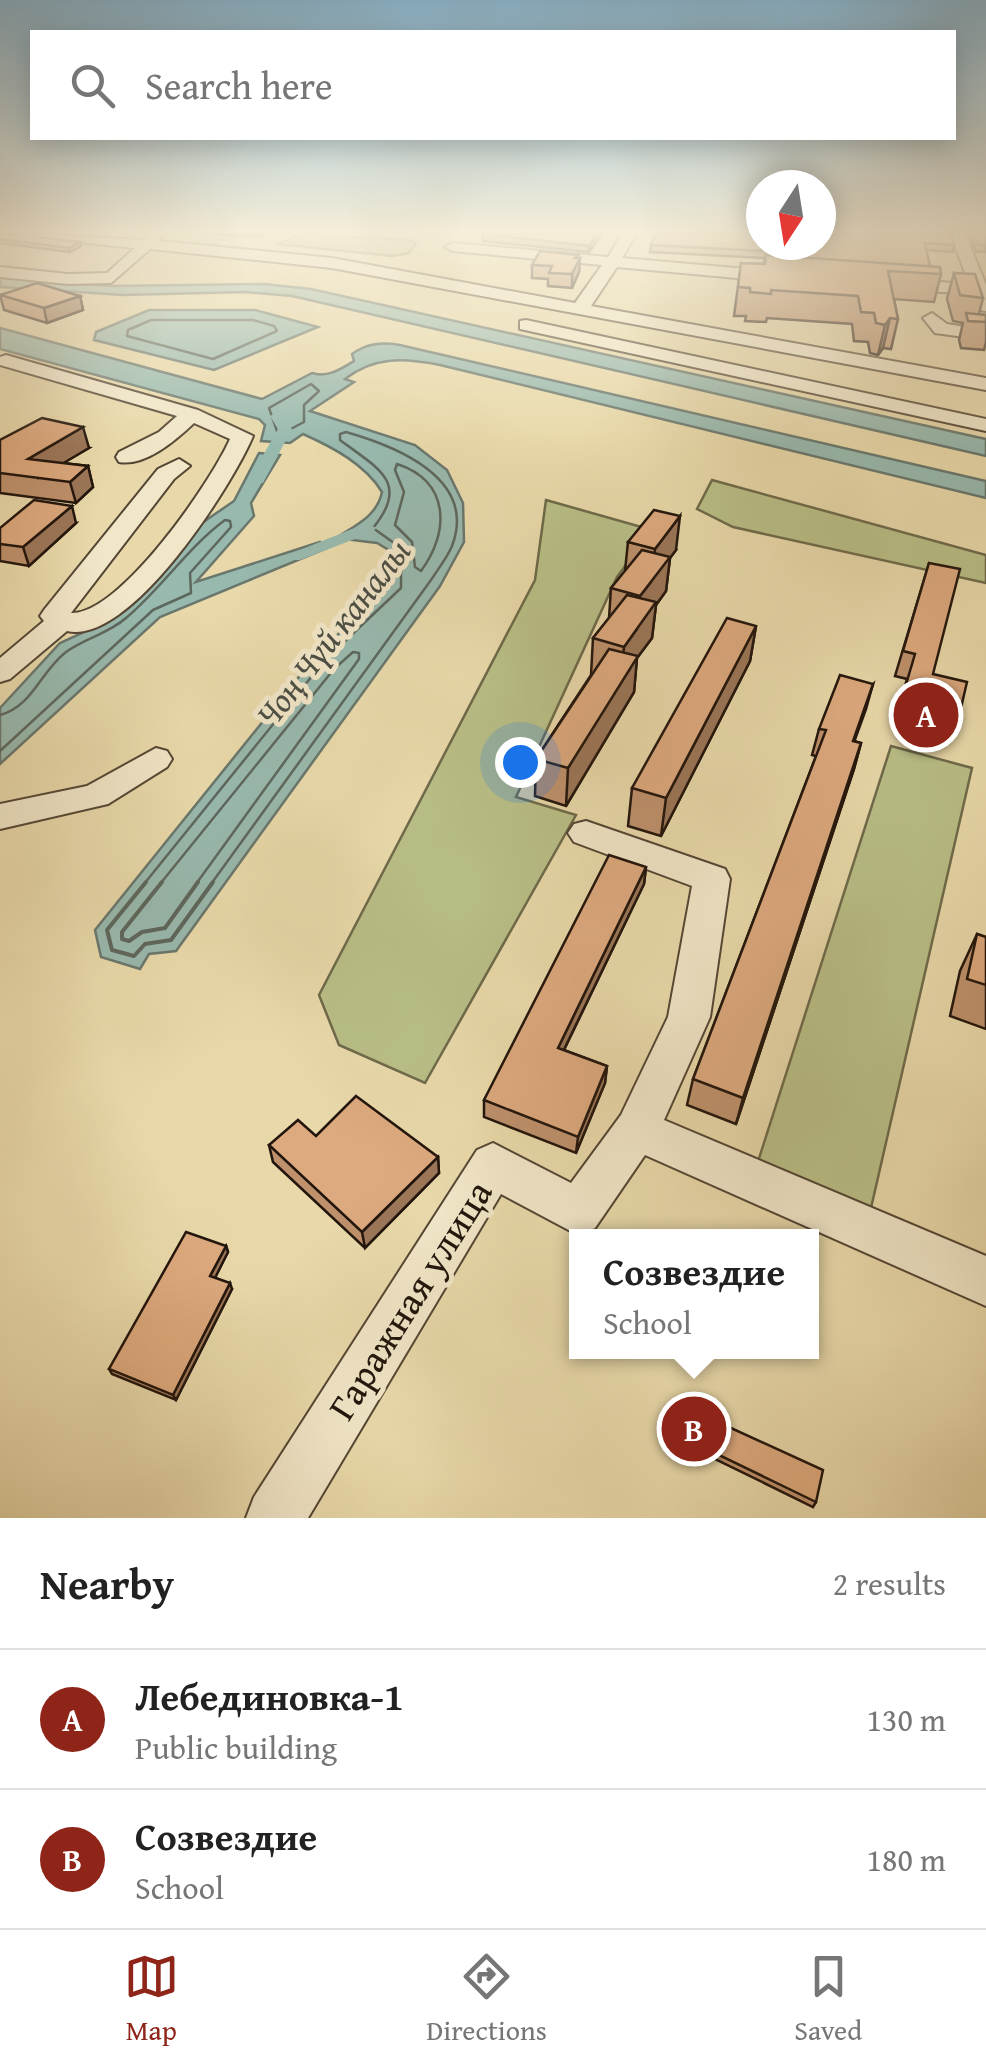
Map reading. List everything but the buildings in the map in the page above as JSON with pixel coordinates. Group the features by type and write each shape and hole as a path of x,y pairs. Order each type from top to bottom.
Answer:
{"street":[{"path":"568,305 709,326 986,384"},
{"path":"932,318 941,329 986,334"},
{"path":"526,325 986,426"},
{"path":"2,362 191,414 242,436 240,446 170,553 100,616 72,626 60,622 54,616 166,474 179,466"},
{"path":"128,456 167,437 191,414"},
{"path":"0,673 60,622"},
{"path":"0,817 17,810 96,796 156,760"},
{"path":"586,834 712,878 689,1017 637,1130 986,1281"},
{"name":"Гаражная улица","path":"275,1518 493,1164 578,1212 637,1130"}],"green space":[{"path":"712,480 986,555 986,583 733,527 697,509"},
{"path":"546,500 652,530 617,577 516,797 576,815 425,1083 339,1045 319,995 535,580"},
{"path":"891,746 972,768 868,1221 754,1174"}],"water":[{"path":"330,305 382,305 986,439 986,456"},
{"path":"149,310 255,310 318,327 214,370 94,340 96,332"},
{"path":"0,328 262,399 312,373 339,370 354,361 352,354 363,348 400,345 986,481 986,498 440,365 390,361 356,372 345,379 354,382 310,411 415,445 447,470 463,503 464,542 440,586 176,951 149,954 140,969 101,957 95,930 318,653 392,584 392,552 377,543 336,538 371,514 382,492 357,465 303,434 290,443 261,441 265,425 259,419 0,349"},
{"path":"259,453 280,455 251,503 254,516 196,582 320,542 327,548 160,617 0,764 0,708 60,643 108,621 174,557 199,525 234,501"}],"waterway":[{"name":"Чоң Чүй каналы","path":"257,480 285,429 277,416"},
{"path":"294,556 367,528"}],"place":[{"name":"Лебединовка-1","path":"926,715"},
{"name":"Созвездие","path":"694,1429"}]}
